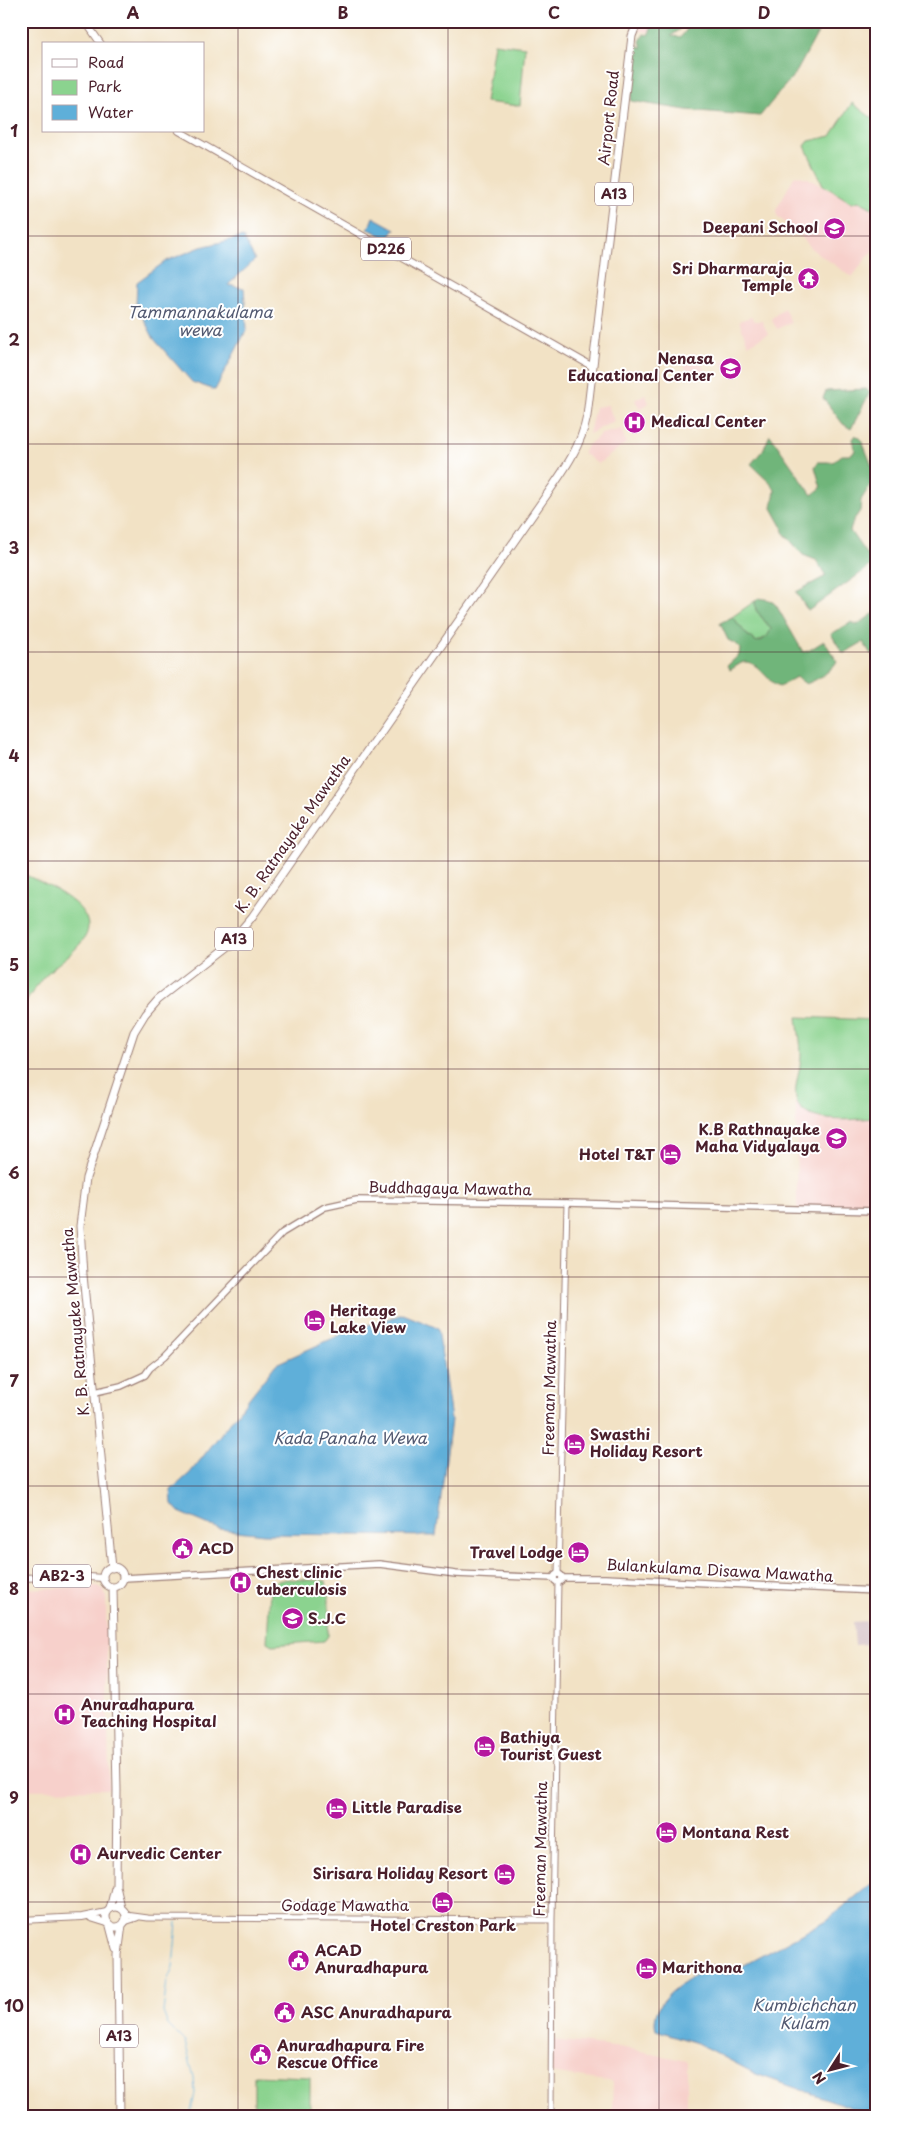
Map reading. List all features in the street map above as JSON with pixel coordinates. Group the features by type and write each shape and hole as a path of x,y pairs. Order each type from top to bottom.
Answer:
{"highway":[{"name":"Airport Road","path":"593,367 632,36 638,21"},
{"name":"K. B. Ratnayake Mawatha","path":"112,1568 81,1244 83,1195 89,1168 134,1032 145,1014 158,999 229,944 252,917 544,500 573,456 583,432 593,367"},
{"path":"112,1568 119,1570 124,1578 120,1584 113,1588 103,1578 106,1570 112,1568"},
{"name":"A13","path":"113,1588 117,1790 116,1886 123,1918 118,1955 120,2117"},
{"name":"A13","path":"108,1910 116,1886"},
{"path":"116,1907 123,1918 116,1927 109,1924 106,1917 108,1910 116,1907"},
{"name":"A13","path":"109,1924 118,1955"}],"main road":[{"path":"85,21 100,42"},
{"name":"D226","path":"180,132 593,367"},
{"name":"Buddhagaya Mawatha","path":"95,1392 121,1386 145,1375 282,1233 325,1207 357,1200 876,1211"},
{"name":"Bulankulama Disawa Mawatha","path":"124,1578 378,1564 456,1574 876,1590"},
{"name":"AB2-3","path":"21,1578 75,1576 103,1578"},
{"path":"82,1917 108,1910"},
{"path":"21,1920 82,1917 97,1918 109,1924"}],"street":[{"name":"Freeman Mawatha","path":"551,2117 552,1920 567,1203"},
{"name":"Godage Mawatha","path":"123,1918 552,1920"}],"shaded area":[{"path":"642,21 655,21 649,32 639,31"},
{"name":"Deepani School","path":"795,175 808,178 852,203 859,201 876,210 876,246 852,277 813,250 799,234 777,216 776,210"},
{"path":"784,308 791,322 777,329 771,319"},
{"path":"751,317 754,321 762,321 768,334 748,345 739,321"},
{"path":"695,353 705,370 690,378 682,361 683,358"},
{"name":"Nenasa Educational Center","path":"729,358 738,374 732,378 721,362"},
{"path":"645,394 649,403 640,409 635,400"},
{"path":"608,405 614,421 589,434 595,407"},
{"name":"Medical Center","path":"640,409 646,426 635,434 632,433 625,418"},
{"path":"621,429 626,443 598,464 583,453 586,447 601,434"},
{"name":"K.B Rathnayake Maha Vidyalaya","path":"796,1099 802,1110 842,1120 876,1118 876,1211 797,1209"},
{"name":"Anuradhapura Teaching Hospital","path":"98,1587 103,1590 106,1596 109,1789 21,1790 21,1589"},
{"path":"866,1621 868,1644 855,1645 853,1622"},
{"path":"552,2040 631,2049 687,2061 687,2113 612,2112 613,2082 551,2073"}],"green space":[{"path":"655,21 669,23 692,21 671,36 681,37 693,21 824,21 797,71 760,116 686,110 631,101 637,45 642,48 640,41 644,34 648,35"},
{"path":"494,43 525,47 520,106 485,102"},
{"path":"852,103 876,121 876,210 859,201 852,203 823,185 805,146 809,141 831,136"},
{"path":"866,389 870,392 851,429 843,424 823,398 826,391"},
{"path":"770,435 812,495 821,488 815,467 818,462 833,462 842,455 849,455 855,451 853,439 856,435 862,441 876,476 861,500 860,511 853,521 850,531 872,565 808,611 796,592 826,576 816,560 803,555 783,532 782,526 772,508 775,490 770,482 751,464 763,450"},
{"path":"759,598 770,600 776,605 803,652 824,641 837,661 828,672 806,684 796,677 780,686 771,681 759,668 749,663 744,662 730,670 727,666 739,655 740,649 736,644 728,640 720,623 732,617 749,637 757,642 764,639 771,629 756,610 755,601"},
{"path":"755,601 756,610 771,629 768,636 757,642 749,637 732,617"},
{"path":"876,612 876,654 871,654 863,642 844,653 842,652 831,634 852,622 857,625"},
{"path":"21,873 56,890 69,899 86,918 88,929 79,946 38,983 21,1009 21,964 25,947 21,945"},
{"path":"797,1017 876,1020 876,1118 830,1119 807,1114 800,1107 796,1098 801,1055"},
{"path":"287,1579 326,1581 329,1598 328,1636 324,1641 272,1645 267,1642 270,1589 274,1582"},
{"path":"254,2075 310,2077 310,2117 254,2117"}],"water":[{"path":"373,217 395,229 388,239 367,228"},
{"name":"Tammannakulama wewa","path":"243,237 255,260 228,285 244,288 247,329 215,390 192,382 154,339 136,304 137,282 166,261 201,247"},
{"name":"Kada Panaha Wewa","path":"403,1314 438,1328 451,1420 436,1536 264,1534 219,1529 179,1512 172,1504 171,1490 190,1473 276,1364 349,1331"},
{"name":"Kumbichchan Kulam","path":"876,1880 876,2116 756,2074 697,2043 656,2030 655,2019 658,2008 683,1983 712,1965 726,1975 827,1920"}],"waterway":[{"path":"177,1922 173,1967 167,1981 163,2012 168,2025 185,2042 194,2078 195,2093 190,2117"}],"place":[{"name":"Deepani School","path":"834,228"},
{"name":"Sri Dharmaraja Temple","path":"809,278"},
{"name":"Nenasa Educational Center","path":"730,368"},
{"name":"Medical Center","path":"635,422"},
{"name":"K.B Rathnayake Maha Vidyalaya","path":"836,1139"},
{"name":"Hotel T&T","path":"671,1155"},
{"name":"Heritage Lake View","path":"314,1320"},
{"name":"Swasthi Holiday Resort","path":"574,1444"},
{"name":"ACD","path":"183,1549"},
{"name":"Travel Lodge","path":"579,1553"},
{"name":"Chest clinic tuberculosis","path":"240,1582"},
{"name":"S.J.C","path":"292,1619"},
{"name":"Anuradhapura Teaching Hospital","path":"65,1714"},
{"name":"Bathiya Tourist Guest","path":"484,1747"},
{"name":"Little Paradise","path":"336,1808"},
{"name":"Montana Rest","path":"666,1833"},
{"name":"Aurvedic Center","path":"81,1854"},
{"name":"Sirisara Holiday Resort","path":"504,1874"},
{"name":"Hotel Creston Park","path":"443,1903"},
{"name":"ACAD Anuradhapura","path":"299,1960"},
{"name":"Marithona","path":"646,1968"},
{"name":"ASC Anuradhapura","path":"285,2013"},
{"name":"Anuradhapura Fire Rescue Office","path":"261,2055"}]}
